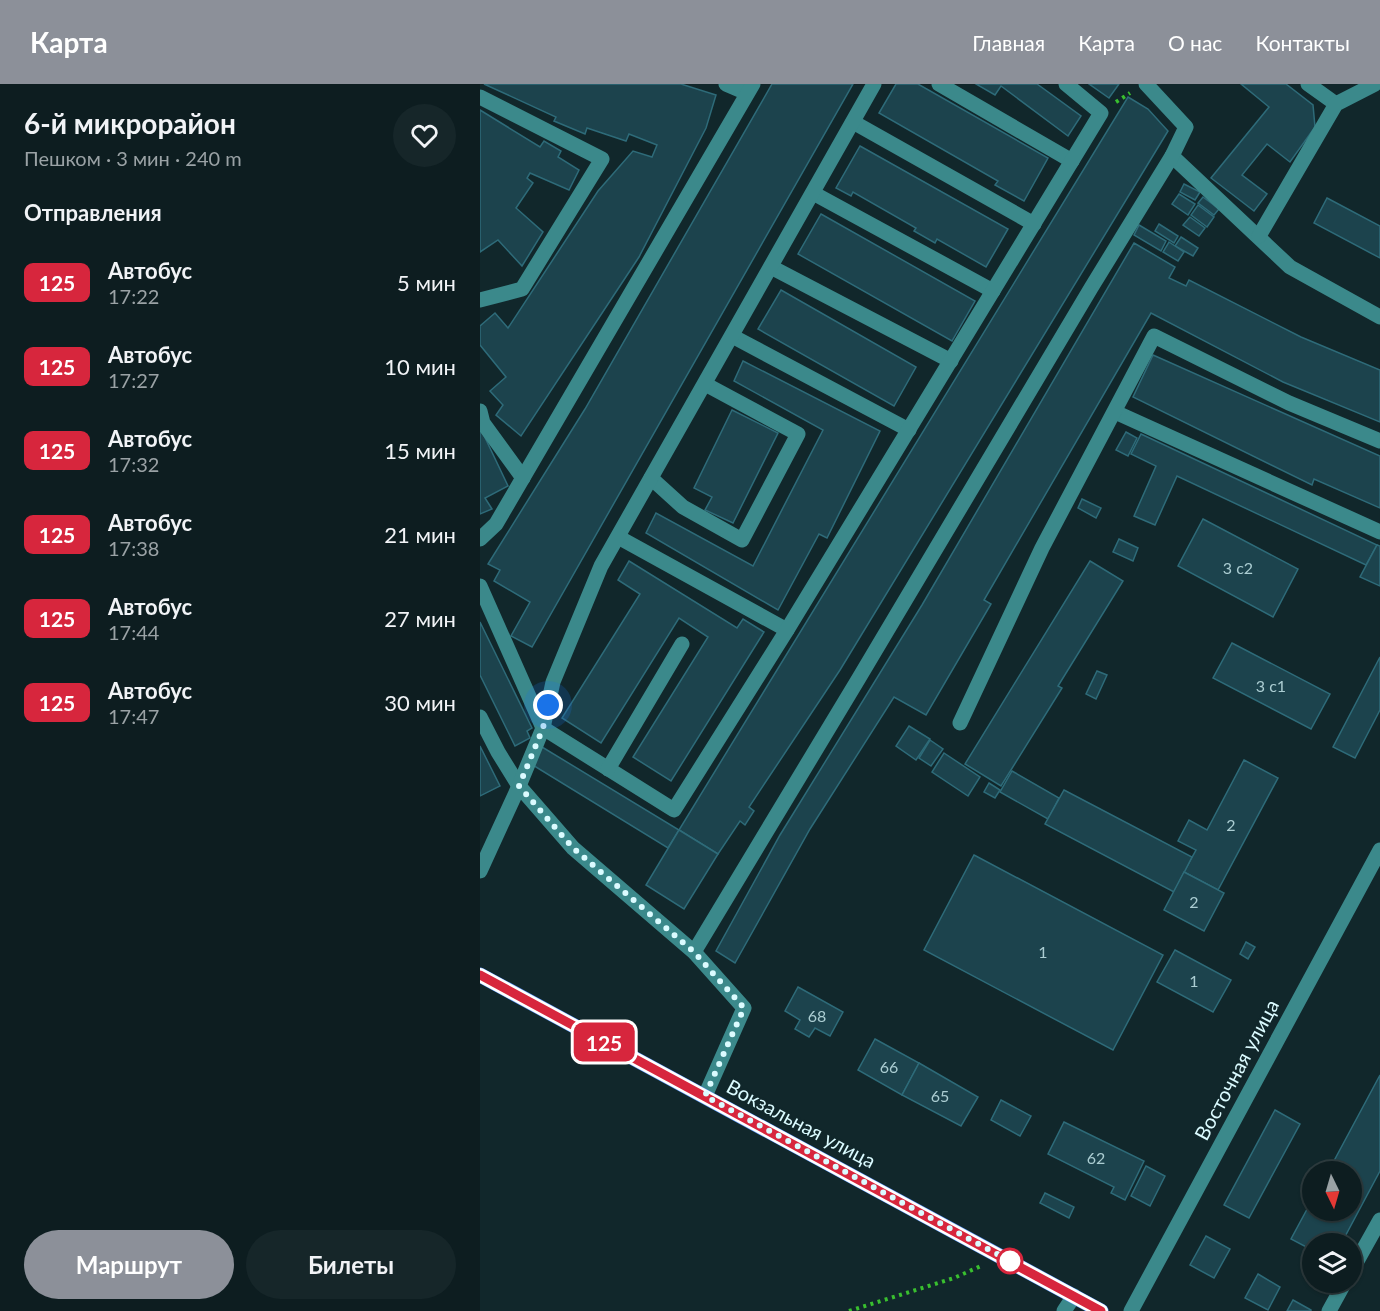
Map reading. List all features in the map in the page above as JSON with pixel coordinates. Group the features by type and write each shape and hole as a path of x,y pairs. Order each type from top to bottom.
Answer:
{"main road":[{"name":"Вокзальная улица","path":"480,975 1101,1311"}],"street":[{"path":"480,538 496,524 750,89 726,84"},
{"path":"480,871 543,728 553,682 601,566 874,84"},
{"path":"939,84 1072,161"},
{"path":"480,586 543,728 674,810 788,630 1101,113 1066,84"},
{"path":"1308,84 1336,104"},
{"path":"1259,236 1336,104 1375,84"},
{"path":"694,952 1172,156 1186,127 1140,87"},
{"path":"480,97 602,159 522,289 480,300"},
{"path":"853,122 1034,224"},
{"path":"1172,156 1290,267 1380,317"},
{"path":"813,193 993,291"},
{"path":"771,267 951,361"},
{"path":"732,336 909,430"},
{"path":"960,723 1042,548 1154,336 1289,403 1380,441"},
{"path":"651,478 683,507 742,540 798,434 705,384"},
{"path":"480,411 483,423 523,478"},
{"path":"1115,412 1380,532"},
{"path":"618,537 788,630"},
{"path":"608,769 682,644"},
{"path":"480,717 519,786 573,848 694,952 744,1008 705,1096"},
{"name":"Восточная улица","path":"1131,1311 1380,850"},
{"path":"1362,1252 1380,1220"},
{"path":"1329,1311 1339,1293"},
{"path":"1064,1311 1074,1296"}],"path":[{"path":"1101,113 1140,87"},
{"path":"849,1311 954,1278 983,1265 993,1252"}],"building":[{"path":"484,84 681,84 716,95 706,128 639,257 521,436 496,415 503,405 490,391 506,377 480,345 480,326 495,313 508,328 598,191 633,151 652,157 657,145 629,134 626,141 587,128 585,134 554,121 556,117"},
{"path":"772,84 853,84 532,647 511,636 530,602 494,581 500,570 488,564 585,409"},
{"path":"896,84 918,84 1048,158 1024,201 995,185 998,181 879,113"},
{"path":"976,84 1037,84 1081,116 1068,136 1001,86 995,95"},
{"path":"1089,84 1119,84 1109,98"},
{"path":"1241,84 1286,84 1313,105 1315,127 1290,162 1267,144 1242,175 1267,194 1254,211 1211,178 1269,107"},
{"path":"1128,97 1148,109 1168,131 840,670 749,807 754,811 745,825 740,821 718,854 679,830"},
{"path":"480,110 540,147 544,141 561,151 558,157 579,170 569,190 530,173 527,178 533,183 516,208 543,232 522,266 498,240 480,252"},
{"path":"860,146 1008,229 986,267 937,239 935,243 914,231 916,228 853,192 851,196 836,188"},
{"path":"1184,184 1200,192 1195,200 1180,192"},
{"path":"1179,194 1195,204 1188,215 1172,204"},
{"path":"1203,197 1219,209 1214,215 1198,203"},
{"path":"1327,198 1380,226 1380,258 1314,223"},
{"path":"1198,205 1214,217 1207,227 1191,215"},
{"path":"821,214 975,301 952,341 798,254"},
{"path":"1190,217 1205,228 1199,236 1183,225"},
{"path":"1159,224 1178,236 1174,243 1155,231"},
{"path":"1139,225 1166,241 1161,251 1134,235"},
{"path":"1181,237 1198,248 1193,256 1175,246"},
{"path":"1169,242 1184,252 1178,261 1163,252"},
{"path":"1134,243 1175,267 1169,278 1186,286 1189,280 1301,337 1380,370 1380,422 1283,382 1151,313 984,600 991,604 926,715 894,697 810,829 735,963 716,951 780,835 922,605"},
{"path":"781,290 916,367 894,406 758,329"},
{"path":"1153,355 1380,456 1380,508 1314,479 1312,485 1133,397"},
{"path":"743,361 880,431 827,538 819,534 778,610 646,533 656,513 753,566 823,430 734,381"},
{"path":"732,410 778,433 733,523 705,510 712,497 694,488"},
{"path":"480,427 508,486 485,498 492,509 480,514"},
{"path":"1126,432 1137,438 1128,456 1116,450"},
{"path":"1141,434 1377,545 1366,565 1177,476 1155,525 1134,516 1156,466 1131,454"},
{"path":"1082,499 1101,508 1096,518 1078,508"},
{"path":"1203,519 1298,569 1273,617 1178,566"},
{"path":"1119,539 1138,548 1133,561 1113,552"},
{"path":"1377,545 1380,546 1380,586 1360,577"},
{"path":"629,561 737,628 743,619 764,632 671,781 633,757 708,637 679,618 601,743 562,718 640,594 618,580"},
{"path":"1090,561 1123,581 1058,686 1062,688 1001,786 965,764"},
{"path":"480,622 532,728 527,731 530,738 515,746 480,675"},
{"path":"1232,643 1330,694 1311,729 1213,678"},
{"path":"1380,657 1380,710 1355,758 1333,747"},
{"path":"1097,671 1107,675 1096,699 1086,694"},
{"path":"909,726 930,739 916,760 896,746"},
{"path":"930,740 943,749 931,766 919,758"},
{"path":"480,746 500,786 480,796"},
{"path":"542,747 679,830 668,848 531,764"},
{"path":"944,753 980,777 968,796 932,772"},
{"path":"1244,760 1278,778 1218,890 1184,872 1196,850 1178,841 1189,820 1207,830"},
{"path":"1012,771 1059,798 1048,819 1000,792"},
{"path":"989,783 1000,790 995,798 984,792"},
{"path":"1064,790 1192,857 1174,892 1045,824"},
{"path":"679,830 718,854 684,909 646,885"},
{"path":"974,855 1163,955 1113,1050 924,950"},
{"path":"1184,872 1224,893 1204,931 1164,910"},
{"path":"1246,942 1255,947 1248,959 1240,954"},
{"path":"1175,950 1231,980 1213,1012 1157,982"},
{"path":"798,987 843,1012 830,1036 815,1028 809,1037 795,1029 800,1020 785,1011"},
{"path":"875,1039 919,1063 902,1095 858,1070"},
{"path":"919,1063 978,1097 961,1126 902,1095"},
{"path":"1380,1075 1380,1171 1362,1205 1362,1161 1334,1161"},
{"path":"1001,1100 1031,1116 1020,1136 991,1120"},
{"path":"1275,1110 1300,1124 1249,1218 1224,1205"},
{"path":"1064,1122 1144,1161 1125,1200 1111,1193 1114,1187 1048,1154"},
{"path":"1146,1166 1165,1176 1150,1206 1131,1196"},
{"path":"1045,1193 1074,1207 1069,1218 1040,1203"},
{"path":"1302,1219 1302,1221 1353,1221 1347,1233 1302,1233 1302,1245 1291,1239"},
{"path":"1206,1236 1230,1249 1214,1278 1190,1265"},
{"path":"1258,1274 1280,1287 1268,1310 1245,1298"},
{"path":"1293,1300 1311,1310 1311,1311 1287,1311"}],"bus line":[{"name":"125","path":"480,975 1101,1311"}],"route":[{"path":"548,705 543,728 519,786 573,848 694,952 744,1008 705,1096 1010,1261"}]}
